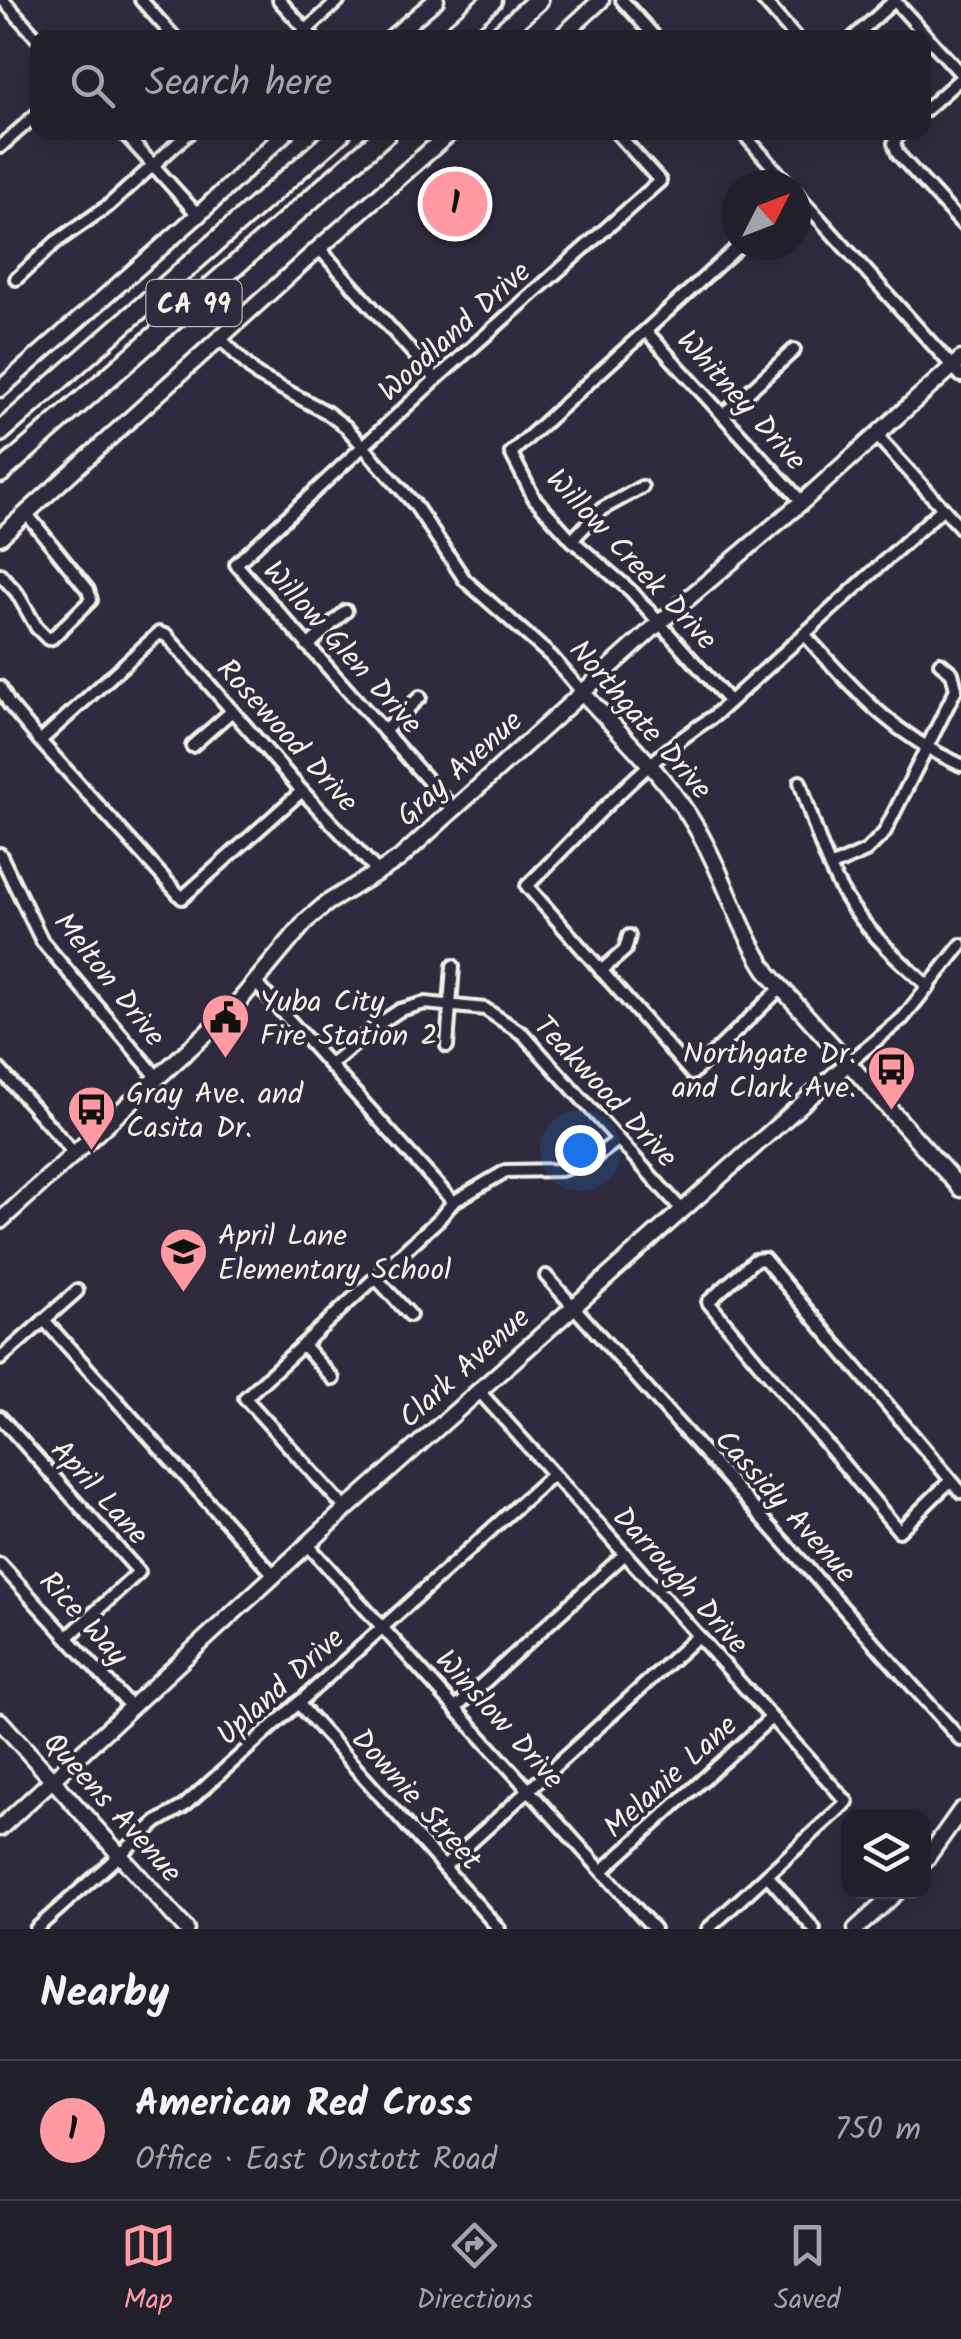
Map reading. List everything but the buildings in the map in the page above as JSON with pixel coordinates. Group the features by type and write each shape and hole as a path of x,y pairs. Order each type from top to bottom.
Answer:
{"highway":[{"path":"458,30 492,0"},
{"path":"505,30 538,0"},
{"name":"CA 99","path":"0,432 332,140"},
{"name":"CA 99","path":"0,473 379,140"}],"street":[{"path":"141,0 169,30"},
{"path":"279,0 302,30"},
{"path":"311,30 339,0"},
{"path":"401,30 436,0"},
{"path":"569,30 601,0"},
{"path":"622,0 649,30"},
{"path":"763,0 789,30"},
{"path":"861,30 895,0 921,30"},
{"path":"4,2 30,30"},
{"path":"931,41 961,76 931,104"},
{"path":"0,147 30,120"},
{"path":"130,140 198,215"},
{"path":"16,279 56,242 108,206 181,140"},
{"path":"0,390 278,140"},
{"path":"0,537 442,140"},
{"name":"Woodland Drive","path":"236,564 436,379 660,182 623,140"},
{"path":"749,140 776,170"},
{"path":"896,140 898,154 961,223"},
{"path":"811,209 958,367"},
{"path":"319,248 436,379"},
{"name":"Willow Creek Drive","path":"724,260 511,453 534,498 572,540 620,581 729,702"},
{"name":"Whitney Drive","path":"646,331 802,502"},
{"name":"Northgate Drive","path":"220,338 258,374 326,412 363,446 415,506 465,580 552,657 649,766 696,825 746,937 781,988 961,1190"},
{"path":"724,416 794,350"},
{"name":"Gray Avenue","path":"0,1221 256,983 307,920 398,859 659,623 958,367"},
{"path":"876,435 961,528"},
{"path":"572,540 602,510 642,486"},
{"path":"781,988 692,1074 526,886 649,766 729,702 943,508"},
{"path":"0,574 17,592 36,628 48,639 91,600 88,590 26,514"},
{"name":"Willow Glen Drive","path":"236,564 453,809"},
{"path":"308,646 346,611"},
{"name":"Rosewood Drive","path":"40,741 159,632 378,872"},
{"path":"804,634 871,707 928,750 961,764"},
{"path":"830,867 866,851 884,833 956,689 952,673 940,663"},
{"path":"0,687 40,741 182,898 302,791"},
{"path":"384,730 420,698"},
{"path":"192,746 232,711"},
{"path":"800,782 830,867 851,906 888,950 929,987"},
{"name":"Melton Drive","path":"0,854 42,942 158,1078"},
{"path":"602,971 624,950 629,936"},
{"name":"Clark Avenue","path":"0,1828 478,1390 903,1018 961,944"},
{"path":"447,1046 453,966"},
{"path":"256,983 453,1202"},
{"name":"Teakwood Drive","path":"330,1066 400,1010 425,1003 485,1009 523,1034 682,1210"},
{"path":"0,1070 74,1153"},
{"path":"346,1509 245,1398 453,1202 506,1171 561,1170 592,1160 618,1140"},
{"path":"950,1481 899,1531 708,1302 756,1260 764,1259 961,1492"},
{"name":"Cassidy Avenue","path":"546,1276 961,1740"},
{"path":"376,1278 410,1315"},
{"path":"0,1359 76,1291"},
{"path":"44,1320 274,1575"},
{"path":"303,1345 333,1379"},
{"name":"Darrough Drive","path":"478,1390 847,1802 767,1875"},
{"name":"April Lane","path":"0,1417 139,1572 68,1637"},
{"name":"Upland Drive","path":"36,1929 157,1822 184,1806 553,1474"},
{"name":"Winslow Drive","path":"308,1545 654,1929"},
{"path":"456,1708 625,1554"},
{"name":"Rice Way","path":"0,1564 130,1706"},
{"path":"444,1867 698,1636"},
{"name":"Downie Street","path":"298,1703 500,1929"},
{"name":"Melanie Lane","path":"602,1870 772,1718"},
{"name":"Queens Avenue","path":"0,1721 182,1927"},
{"path":"931,1852 961,1810"},
{"path":"708,1929 767,1875 814,1929"},
{"path":"856,1929 889,1899"}],"place":[{"name":"American Red Cross","path":"455,204"},
{"name":"Yuba City Fire Station 2","path":"225,1060"},
{"name":"Northgate Dr. and Clark Ave.","path":"891,1112"},
{"name":"Gray Ave. and Casita Dr.","path":"91,1152"},
{"name":"April Lane Elementary School","path":"183,1294"}]}
